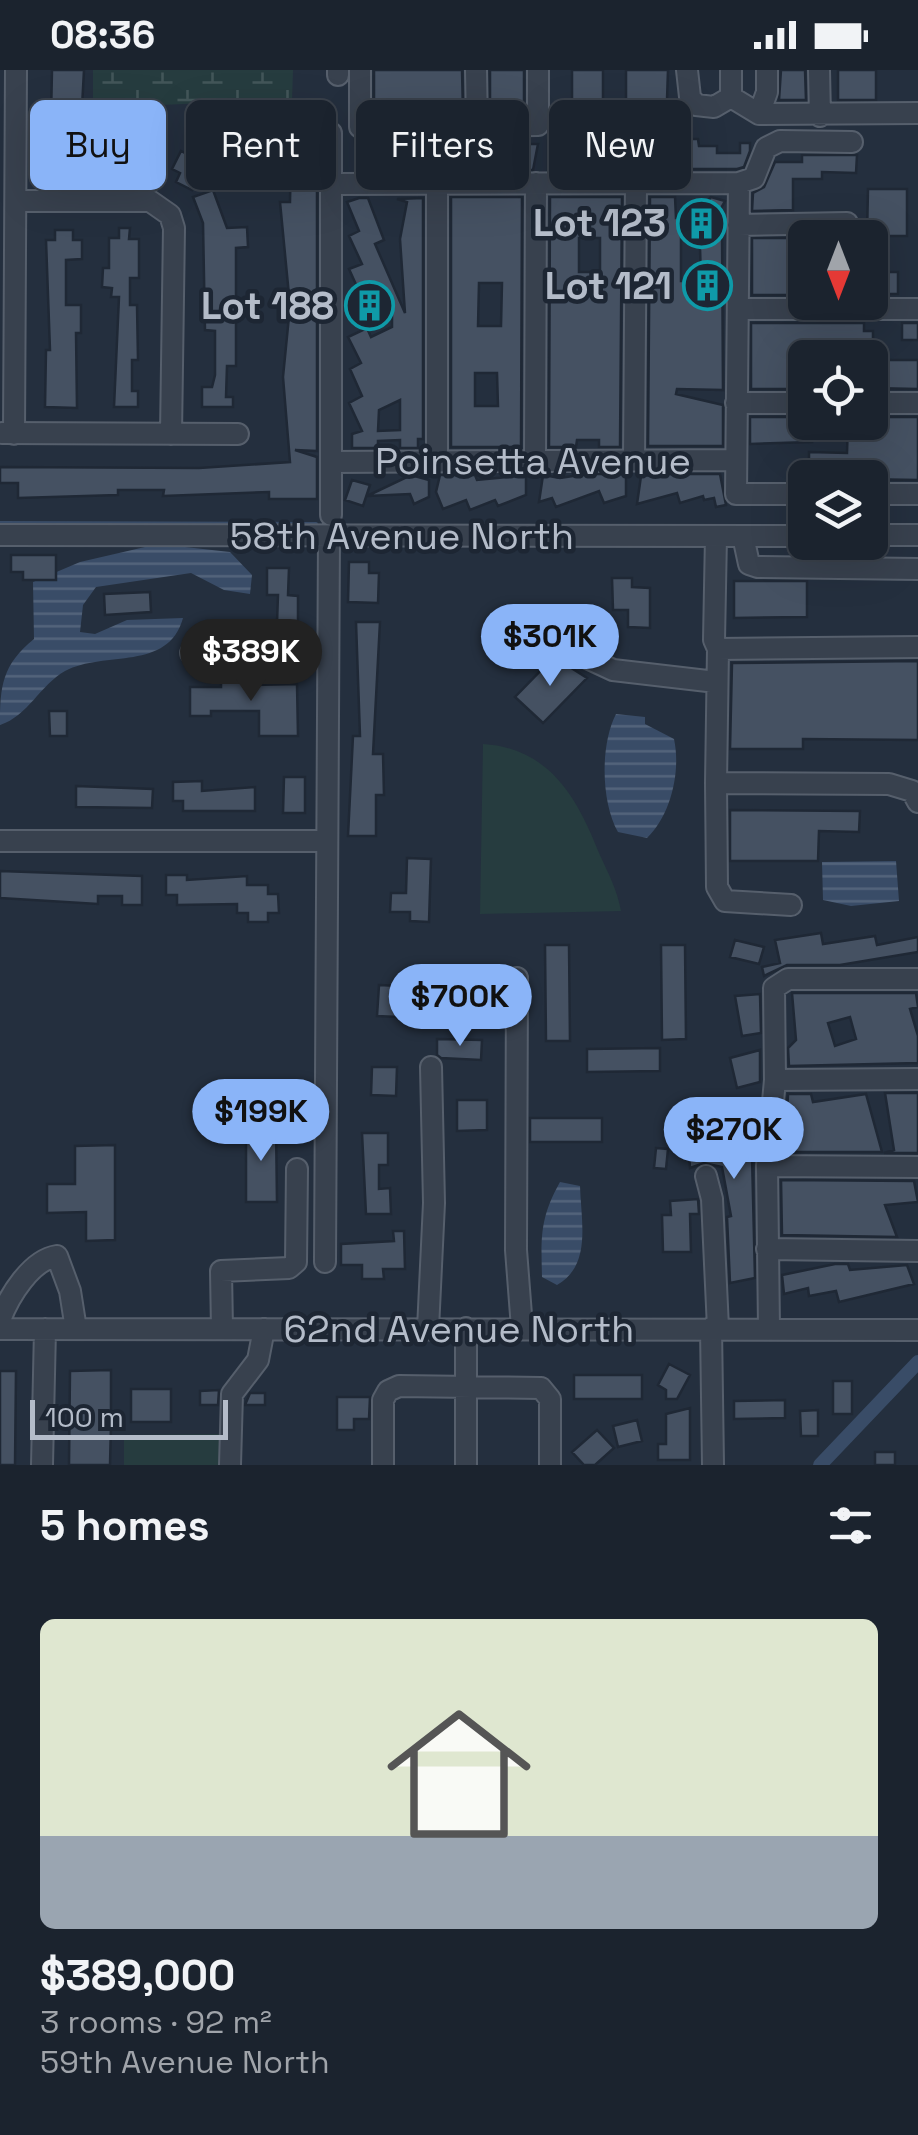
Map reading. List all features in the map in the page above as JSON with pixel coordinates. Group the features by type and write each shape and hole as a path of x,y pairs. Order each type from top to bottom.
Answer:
{"street":[{"path":"16,70 17,201 7,434 238,434"},
{"path":"360,70 360,100"},
{"path":"476,70 477,100"},
{"path":"529,125 538,125 538,70"},
{"path":"686,70 690,97 696,105 714,107 731,98"},
{"path":"731,70 731,98"},
{"path":"759,114 768,92 767,70"},
{"path":"819,70 820,116"},
{"path":"731,98 759,114 918,113"},
{"path":"691,183 738,183 754,178 766,148 780,142 852,142"},
{"path":"529,183 549,183"},
{"path":"535,459 536,183"},
{"path":"738,183 736,494 788,494"},
{"path":"326,1262 326,841 334,190"},
{"path":"437,460 438,190"},
{"path":"634,460 636,190"},
{"path":"17,201 150,201 170,215 174,228 171,434"},
{"path":"738,224 788,224"},
{"path":"738,310 918,309"},
{"path":"736,403 788,403"},
{"path":"888,403 918,403"},
{"name":"Poinsetta Avenue","path":"332,462 735,460"},
{"path":"888,494 918,494"},
{"name":"58th Avenue North","path":"0,535 330,526 788,536"},
{"path":"888,536 918,535"},
{"path":"716,536 717,887 724,901 791,905"},
{"path":"743,536 743,551 749,564 758,567 918,569"},
{"path":"856,560 856,568"},
{"path":"540,636 613,670 716,682"},
{"path":"718,648 918,647"},
{"path":"191,653 328,652"},
{"path":"716,783 889,784 912,791 918,802"},
{"path":"0,841 326,841"},
{"path":"517,978 516,1250 522,1328"},
{"path":"769,1328 767,1166 775,1080 774,988 788,979 918,978"},
{"path":"428,1328 434,1203 431,1068"},
{"path":"775,1080 918,1079"},
{"path":"767,1166 918,1167"},
{"path":"222,1329 221,1271 289,1268 296,1262 297,1170"},
{"path":"706,1176 712,1198 713,1465"},
{"path":"767,1250 918,1251"},
{"path":"0,1320 23,1281 40,1263 57,1256 70,1291 76,1329"},
{"path":"466,1328 466,1465"},
{"name":"62nd Avenue North","path":"0,1329 916,1330"},
{"path":"42,1465 45,1329"},
{"path":"230,1465 232,1394 258,1360 264,1329"},
{"path":"383,1465 383,1400 388,1391 399,1386 541,1388 547,1392 550,1465"}],"green space":[{"path":"93,70 293,70 292,99 186,100 186,104 166,105 166,100 93,100"},
{"path":"483,744 526,755 558,779 581,813 615,888 621,911 480,914"},
{"path":"226,1434 226,1465 124,1465 124,1435"}],"water":[{"path":"158,544 230,552 252,575 250,594 224,590 191,573 96,587 83,605 80,632 95,634 127,620 183,618 175,635 150,653 65,671 18,715 0,725 5,677 15,658 34,639 33,582 80,562"},
{"path":"616,714 645,717 645,724 674,739 672,792 662,817 647,838 618,832 608,805 605,757"},
{"path":"896,861 899,901 851,906 823,900 822,862"},
{"path":"560,1182 580,1186 582,1241 576,1266 557,1285 542,1277 542,1250 545,1217"}],"building":[{"path":"52,70 84,70 82,100 51,100"},
{"path":"374,70 462,70 463,100 374,100"},
{"path":"490,70 524,70 524,100 490,100"},
{"path":"572,70 603,70 603,100 572,100"},
{"path":"626,70 668,70 667,100 626,100"},
{"path":"781,70 805,70 806,100 779,100"},
{"path":"838,70 876,70 876,100 838,100"},
{"path":"691,139 698,139 699,146 717,146 717,153 740,153 740,143 750,143 744,167 691,169"},
{"path":"529,144 538,144 533,170 529,170"},
{"path":"181,151 186,154 186,187 176,182 180,173 172,169"},
{"path":"802,155 857,155 856,173 822,172 822,179 793,179 793,210 752,211 753,193 764,187 775,162 802,162"},
{"path":"868,189 907,189 907,236 888,236 888,220 867,220"},
{"path":"213,190 227,228 247,227 248,247 236,248 236,366 227,366 226,397 233,397 233,407 202,407 202,387 212,387 215,375 215,331 205,330 203,223 193,197"},
{"path":"290,190 317,190 317,451 295,450 317,457 317,499 269,499 269,492 163,496 164,490 18,498 18,483 0,483 0,467 199,468 290,462 283,377 290,306 280,202 290,202"},
{"path":"451,197 522,197 521,447 451,447","holes":["479,283 502,283 501,326 478,326","475,373 497,373 498,406 475,406"]},
{"path":"550,197 622,197 620,447 599,447 599,440 577,440 576,447 549,447","holes":["579,238 600,238 600,272 579,272"]},
{"path":"650,197 675,197 676,218 681,218 681,281 701,281 699,213 711,197 725,201 710,228 722,228 723,390 677,389 676,394 723,405 723,446 648,446"},
{"path":"368,198 384,240 375,244 405,313 400,239 407,202 397,199 423,198 423,439 418,439 418,448 400,448 400,440 378,441 378,448 352,448 352,434 362,431 349,403 362,396 350,369 361,363 348,337 367,328 371,337 392,327 392,303 355,320 349,307 363,300 349,269 362,264 349,236 359,231 347,202","holes":["400,400 400,430 378,431 379,410"]},
{"path":"119,228 130,228 129,239 139,239 139,278 130,278 130,305 137,305 138,360 132,360 132,391 138,391 138,407 114,407 119,297 111,297 112,288 102,287 103,268 109,268 109,238 119,238"},
{"path":"55,230 73,230 73,240 82,240 82,259 66,260 66,305 81,305 81,333 76,333 77,408 45,407 46,350 50,350 46,240 55,240"},
{"path":"752,238 788,238 788,295 752,295"},
{"path":"888,272 898,272 898,294 888,294"},
{"path":"751,323 864,323 864,331 873,331 873,340 788,340 788,389 751,389"},
{"path":"902,323 918,323 918,340 902,340"},
{"path":"888,360 918,360 918,389 888,388"},
{"path":"750,417 788,417 788,440 812,440 812,442 750,444"},
{"path":"888,417 918,417 918,480 888,479 888,460 809,460 809,452 847,453 847,440 888,440"},
{"path":"626,474 626,496 604,503 599,491 556,507 552,498 539,502 543,475 560,478"},
{"path":"720,474 726,505 716,507 714,498 704,500 703,496 680,503 677,493 637,504 641,476"},
{"path":"411,475 429,480 429,497 414,504 410,494 367,496"},
{"path":"440,475 475,475 477,480 526,475 526,495 498,506 495,500 470,510 466,500 443,509 436,492"},
{"path":"352,480 370,485 363,506 345,500"},
{"path":"11,555 56,555 56,580 23,580 23,572 11,572"},
{"path":"349,562 369,562 369,573 379,573 378,603 348,602"},
{"path":"267,568 289,568 288,595 298,596 298,623 277,623 278,595 267,595"},
{"path":"612,578 632,578 632,587 650,588 650,628 628,627 628,610 613,610"},
{"path":"734,581 807,581 807,617 734,618"},
{"path":"150,592 151,612 105,615 104,594"},
{"path":"356,622 380,622 373,754 383,754 384,795 376,795 376,836 348,836 353,736 360,736"},
{"path":"554,657 587,678 543,723 515,697"},
{"path":"918,661 918,740 803,739 803,749 730,749 732,663"},
{"path":"221,677 251,677 251,685 297,684 298,736 259,736 259,711 211,711 211,716 190,716 190,687 221,687"},
{"path":"49,711 67,711 67,736 50,736"},
{"path":"284,777 305,777 305,813 283,813"},
{"path":"202,781 202,791 255,787 255,811 183,811 183,801 173,801 173,782"},
{"path":"76,786 153,789 152,808 76,807"},
{"path":"730,810 860,811 859,832 819,831 818,861 730,861"},
{"path":"407,858 431,859 429,922 410,921 410,912 390,912 391,893 406,893"},
{"path":"0,871 142,876 142,905 122,905 122,896 98,896 98,904 0,898"},
{"path":"166,875 187,875 187,880 247,876 247,885 268,885 268,894 278,894 279,913 268,913 268,922 248,922 248,913 237,913 237,904 177,905 177,895 166,895"},
{"path":"821,933 823,944 875,936 877,945 918,937 918,952 840,965 787,965 764,976 762,967 780,963 775,940"},
{"path":"735,940 764,947 759,964 730,957"},
{"path":"545,945 569,945 570,1041 546,1041"},
{"path":"661,945 685,945 686,1039 662,1040"},
{"path":"379,985 400,986 398,1017 377,1016"},
{"path":"792,993 916,993 918,1007 910,1009 918,1036 918,1063 789,1066 788,1048 796,1040","holes":["850,1017 856,1039 835,1046 828,1023"]},
{"path":"760,994 761,1033 742,1036 735,996"},
{"path":"437,1039 482,1040 481,1060 441,1058 437,1055"},
{"path":"660,1048 660,1071 587,1072 587,1049"},
{"path":"760,1050 760,1082 737,1088 730,1058"},
{"path":"372,1067 397,1067 396,1096 371,1095"},
{"path":"885,1093 918,1093 918,1153 884,1153 894,1150"},
{"path":"788,1094 811,1094 813,1102 866,1094 882,1152 785,1152"},
{"path":"758,1099 757,1120 752,1122 756,1139 752,1156 755,1278 730,1283 727,1217 731,1216 722,1167 704,1163 690,1168 688,1135 731,1133 726,1114 736,1111 734,1102"},
{"path":"457,1100 487,1100 487,1130 457,1131"},
{"path":"530,1118 602,1118 602,1142 530,1142"},
{"path":"246,1125 276,1125 277,1202 246,1202"},
{"path":"362,1133 388,1133 388,1165 379,1165 379,1189 390,1188 391,1214 366,1214"},
{"path":"115,1145 115,1240 86,1241 86,1212 47,1213 47,1184 75,1184 75,1146"},
{"path":"656,1148 668,1149 666,1169 654,1168"},
{"path":"781,1180 914,1181 918,1202 885,1205 897,1237 782,1235"},
{"path":"698,1199 699,1214 690,1214 691,1252 663,1252 662,1215 671,1215 670,1201"},
{"path":"393,1231 404,1231 405,1269 383,1269 384,1279 362,1279 362,1265 341,1265 341,1244 394,1241"},
{"path":"848,1264 850,1270 907,1265 914,1284 839,1302 836,1291 809,1296 808,1288 784,1294 782,1275"},
{"path":"669,1364 690,1375 677,1399 666,1399 666,1390 658,1385"},
{"path":"111,1370 111,1415 116,1415 116,1425 111,1425 110,1465 69,1465 70,1371"},
{"path":"0,1371 16,1371 15,1465 0,1465"},
{"path":"574,1375 642,1375 642,1399 574,1399"},
{"path":"833,1381 852,1381 852,1414 833,1414"},
{"path":"131,1389 171,1389 171,1422 131,1422"},
{"path":"219,1390 218,1405 200,1405 200,1391"},
{"path":"250,1393 265,1393 265,1405 245,1405"},
{"path":"337,1397 370,1397 369,1419 354,1419 354,1430 337,1430"},
{"path":"785,1400 785,1418 734,1419 734,1401"},
{"path":"690,1408 690,1460 658,1460 658,1444 666,1444 666,1414"},
{"path":"818,1410 818,1436 801,1436 800,1411"},
{"path":"637,1420 642,1441 618,1447 613,1426"},
{"path":"597,1430 614,1448 595,1465 584,1465 572,1452"},
{"path":"875,1452 895,1452 895,1465 875,1465"}],"waterway":[{"path":"0,523 316,524"},
{"path":"820,1465 918,1362"}],"place":[{"name":"Lot 123","path":"701,223"},
{"name":"Lot 121","path":"707,286"},
{"name":"Lot 188","path":"369,306"}]}
